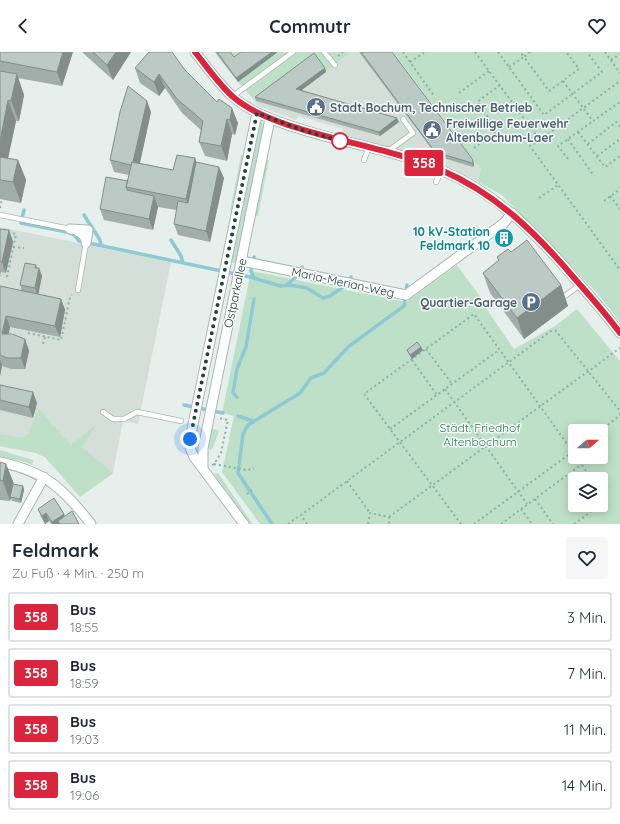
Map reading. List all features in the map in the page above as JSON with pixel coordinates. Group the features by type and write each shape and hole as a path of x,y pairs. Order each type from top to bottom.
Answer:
{"street":[{"path":"195,52 217,80 233,96 257,113 270,119 320,135 387,152 442,170 474,186 498,201 546,246 620,333"},
{"name":"Ostparkallee","path":"244,524 192,453 190,439 257,113"},
{"name":"Ostparkallee","path":"203,468 203,448 270,119"},
{"name":"Maria-Merian-Weg","path":"242,261 406,295 504,223 512,213"},
{"path":"70,229 88,230 86,243"},
{"path":"0,462 21,467 44,477 56,485 91,524"},
{"path":"18,524 44,477"}],"lane":[{"path":"233,96 293,52"},
{"path":"324,52 335,65"},
{"path":"387,152 413,133 403,119"},
{"path":"364,160 369,147"},
{"path":"436,182 442,170"},
{"path":"0,215 70,229 80,235 86,243 78,290"},
{"path":"562,298 580,285"},
{"path":"103,412 112,419 124,419 137,412 181,421"}],"path":[{"path":"403,52 434,96"},
{"path":"410,62 425,52"},
{"path":"475,52 540,140"},
{"path":"498,52 544,115 602,72 587,52"},
{"path":"520,52 549,92 579,69 566,52"},
{"path":"509,67 530,52"},
{"path":"605,52 620,73"},
{"path":"611,60 620,54"},
{"path":"459,93 489,71"},
{"path":"563,81 593,121"},
{"path":"620,81 530,146 620,270"},
{"path":"500,85 477,102 503,138"},
{"path":"568,159 558,146 620,102"},
{"path":"588,144 616,122 620,127"},
{"path":"474,148 498,131"},
{"path":"578,132 605,167 620,156"},
{"path":"568,139 594,176"},
{"path":"597,156 620,139"},
{"path":"539,198 558,185"},
{"path":"604,201 620,190"},
{"path":"610,196 620,209"},
{"path":"0,209 2,199"},
{"path":"2,231 16,234 7,277"},
{"path":"13,247 24,248"},
{"path":"28,333 61,340 70,297 78,290"},
{"path":"461,524 364,394 474,314 568,443"},
{"path":"288,524 552,331 556,331 620,411 620,415 608,425"},
{"path":"43,344 45,337"},
{"path":"388,524 389,518 620,348"},
{"path":"426,350 452,384"},
{"path":"390,429 499,350"},
{"path":"412,360 437,395"},
{"path":"445,390 528,504"},
{"path":"210,416 228,420 221,454 214,464"},
{"path":"474,524 568,455"},
{"path":"203,468 214,464 246,470 254,469"},
{"path":"501,524 582,464 587,472"},
{"path":"347,481 370,514 389,518"},
{"path":"247,494 252,490"},
{"path":"535,499 553,524"},
{"path":"521,509 532,524"},
{"path":"574,524 590,512"},
{"path":"368,524 370,514"},
{"path":"300,515 307,524"}],"shaded area":[{"path":"351,52 393,52 446,124 451,121 454,125 450,129 476,164 481,168 478,182 453,169 422,157 342,134 343,129 298,116 296,120 256,105 254,100 262,95 326,72"},
{"path":"0,227 171,262 138,424 123,421 113,473 80,497 45,457 36,453 0,446"}],"green space":[{"path":"215,52 351,52 326,72 315,57 254,100"},
{"path":"393,52 620,52 620,322 597,293 502,195 478,182 481,168 476,164 450,128 454,125 451,121 447,124"},
{"path":"262,122 265,126 238,264 230,262 259,124"},
{"path":"241,155 245,155 233,211 230,211"},
{"path":"265,160 269,160 258,216 254,215"},
{"name":"Städt. Friedhof Altenbochum","path":"457,265 481,298 480,301 514,349 555,326 577,309 620,361 620,524 260,524 222,472 234,416 222,413 251,271 406,302"},
{"path":"39,409 71,445 98,423 82,447 113,473 80,497 46,458 36,453 0,446 0,434 22,438 28,434"},
{"path":"211,428 219,431 213,448 210,450 207,448"},
{"path":"0,450 33,460 32,465 25,462 0,457"},
{"path":"218,473 253,524 250,524 214,474"}],"building":[{"path":"0,52 63,52 57,72 0,61"},
{"path":"93,52 116,52 107,65"},
{"path":"149,52 172,52 185,70 217,102 219,99 232,108 230,120 227,119 221,146 199,142 203,121 177,99 159,74 154,82 135,68"},
{"path":"217,52 230,52 234,57 241,52 272,52 236,78"},
{"path":"361,52 392,52 473,160 472,163 435,152"},
{"path":"314,53 325,68 296,89 397,118 379,132 255,97"},
{"path":"0,71 17,74 11,101 8,100 0,141"},
{"path":"128,86 147,101 133,162 131,165 110,160 120,112"},
{"path":"177,155 195,158 186,199 126,187 132,162 173,170"},
{"path":"0,157 18,160 13,182 0,180"},
{"path":"196,162 219,167 206,231 174,224 178,201 188,203"},
{"path":"106,177 128,181 126,187 127,190 154,196 149,219 100,209"},
{"path":"0,229 9,230 2,262 0,261"},
{"path":"504,231 506,233 500,238 498,235"},
{"path":"527,240 561,285 517,318 483,273 499,260 497,257 508,249 511,252"},
{"path":"25,263 36,265 35,268 39,268 35,288 20,285"},
{"path":"0,286 61,299 55,326 6,316 2,334 12,334 25,339 21,358 7,358 0,355"},
{"path":"417,342 421,347 410,355 407,350"},
{"path":"0,385 33,392 29,407 0,400"},
{"path":"0,462 6,464 3,481 0,480"},
{"path":"13,484 23,486 20,499 10,497"},
{"path":"54,498 64,514 52,522 46,513 42,516 38,509"},
{"path":"72,511 79,524 60,524 58,521"}],"waterway":[{"path":"24,210 21,223 67,232 74,235 79,241 250,277 280,286 289,285 307,288 323,298 330,296 349,283 351,277"},
{"path":"84,215 100,240 101,245"},
{"path":"171,240 181,256 183,263"},
{"path":"254,257 251,271 254,278"},
{"path":"285,286 301,273 302,267"},
{"path":"272,524 238,473 243,434 248,425 300,393 311,378 324,373 348,347 404,306 407,285"},
{"path":"237,397 233,393 237,369 246,347 254,299"},
{"path":"184,405 223,413"},
{"path":"238,416 253,421"}],"bus line":[{"name":"358","path":"195,52 217,80 233,96 257,113 302,130 414,159 442,170 468,183 498,201 546,246 603,311 620,333"}],"place":[{"name":"Stadt Bochum, Technischer Betrieb","path":"316,107"},
{"name":"Freiwillige Feuerwehr Altenbochum-Laer","path":"432,130"},
{"name":"10 kV-Station Feldmark 10","path":"504,238"},
{"name":"Quartier-Garage","path":"531,302"}],"route":[{"path":"190,439 257,113 302,130 340,141"}]}
